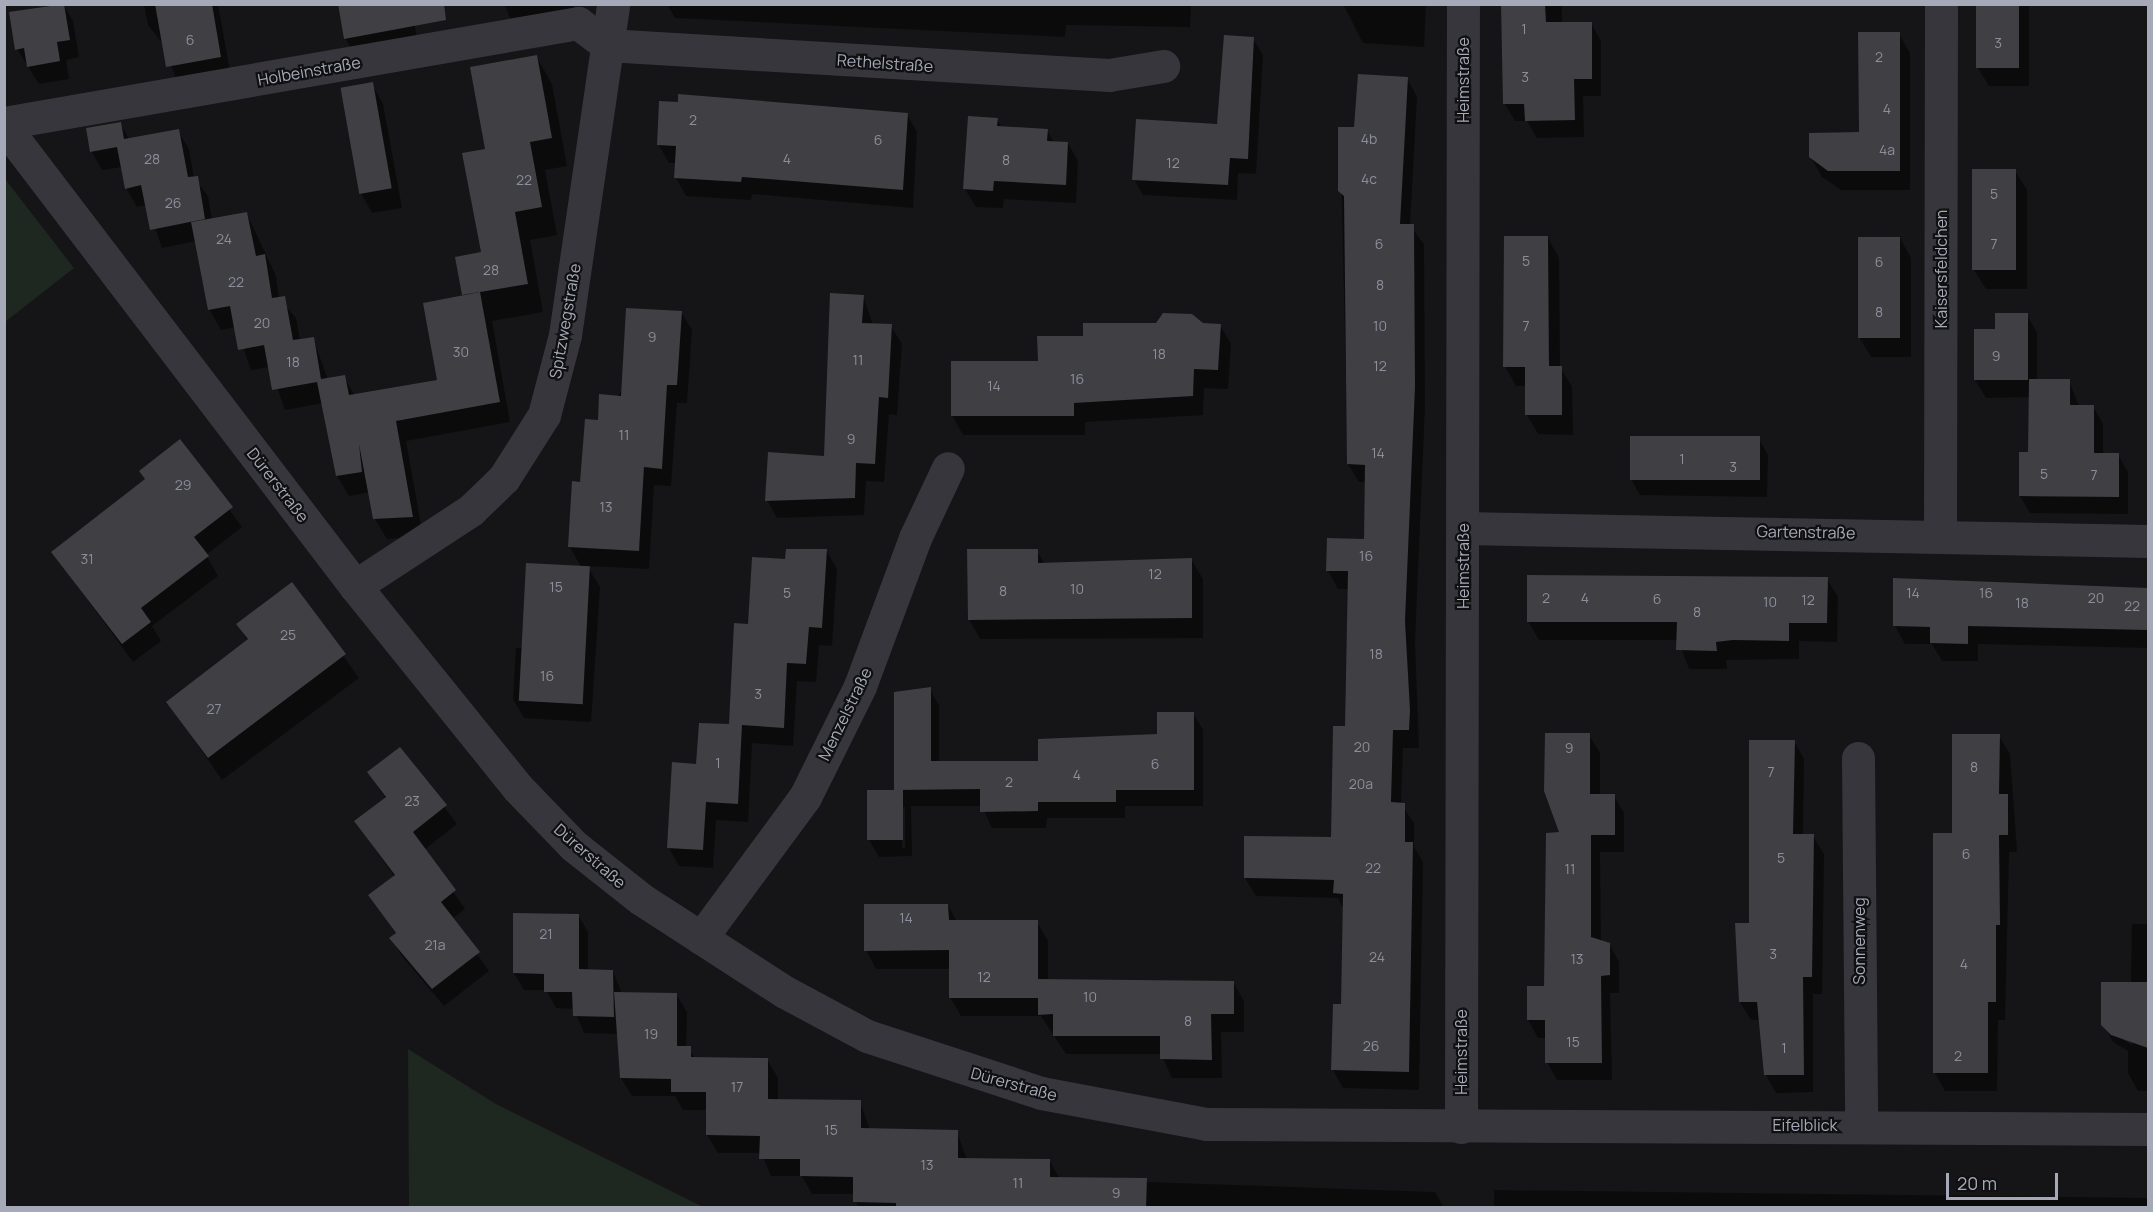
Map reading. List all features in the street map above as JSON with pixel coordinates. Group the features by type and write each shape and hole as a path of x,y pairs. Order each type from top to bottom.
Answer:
{"street":[{"name":"Spitzwegstraße","path":"355,586 471,510 511,469 544,415 565,335 613,4"},
{"name":"Heimstraße","path":"1461,1127 1464,528 1463,4"},
{"name":"Kaisersfeldchen","path":"1940,533 1941,4"},
{"name":"Holbeinstraße","path":"4,124 578,23 607,45"},
{"name":"Rethelstraße","path":"607,45 1109,75 1163,66"},
{"name":"Dürerstraße","path":"4,124 457,717 574,846 701,938 867,1036 1041,1093 1217,1125 1461,1127"},
{"name":"Menzelstraße","path":"701,938 805,797 860,686 915,538 948,468"},
{"name":"Gartenstraße","path":"1464,528 1940,533 2148,541"},
{"name":"Sonnenweg","path":"1858,758 1861,1124"},
{"name":"Eifelblick","path":"1461,1127 1861,1124 2148,1129"}],"shaded area":[{"path":"5,179 74,268 5,322"},
{"path":"408,1049 496,1104 703,1207 409,1207"}],"building":[{"path":"64,4 70,40 57,42 60,61 27,67 24,48 15,50 9,12"},
{"path":"155,4 212,4 221,57 166,67"},
{"path":"338,4 444,4 446,20 344,39"},
{"path":"1501,4 1545,4 1546,22 1592,22 1592,79 1574,79 1575,120 1525,121 1524,104 1503,104"},
{"path":"1976,4 2019,4 2019,68 1976,68"},
{"path":"1858,32 1900,32 1900,171 1828,171 1809,157 1809,133 1859,132"},
{"path":"1224,35 1254,37 1248,159 1230,158 1228,185 1132,180 1136,119 1217,124"},
{"path":"537,55 552,138 530,142 542,207 515,212 528,284 462,295 455,257 481,252 462,153 485,149 470,67"},
{"path":"1358,74 1408,77 1400,224 1414,224 1415,387 1405,621 1410,710 1409,730 1393,730 1391,802 1405,803 1405,842 1413,842 1409,1072 1331,1070 1333,1004 1341,1004 1343,894 1333,893 1334,880 1244,878 1244,836 1331,837 1333,726 1345,726 1348,571 1326,571 1327,538 1364,539 1365,465 1347,464 1344,196 1338,191 1338,127 1354,127"},
{"path":"373,82 392,188 359,194 341,88"},
{"path":"678,94 908,113 903,190 742,177 741,182 674,178 676,146 657,145 659,101 678,102"},
{"path":"968,116 998,118 997,126 1048,129 1047,141 1068,142 1066,185 994,181 993,191 963,189"},
{"path":"121,122 124,139 179,129 188,177 198,176 205,219 150,230 141,185 125,189 117,147 90,152 86,128"},
{"path":"1972,169 2016,169 2016,270 1972,270"},
{"path":"247,212 256,256 265,254 272,298 285,296 293,340 314,337 321,379 345,375 349,395 437,380 423,303 480,292 500,402 396,421 413,517 373,519 359,444 362,472 336,476 317,382 272,390 264,345 238,350 230,306 208,310 191,222"},
{"path":"1504,236 1548,236 1549,366 1562,366 1562,415 1525,415 1525,367 1503,367"},
{"path":"1858,237 1900,237 1900,338 1858,338"},
{"path":"830,293 864,295 862,323 892,324 888,398 879,397 875,464 856,463 855,498 765,501 768,452 824,456"},
{"path":"626,308 682,311 677,385 667,385 662,469 644,467 639,551 568,547 572,481 580,482 585,419 598,420 599,394 621,396"},
{"path":"1163,313 1192,314 1203,323 1221,324 1218,370 1194,369 1193,396 1074,403 1074,416 951,416 951,361 1038,361 1037,336 1083,336 1083,323 1156,323"},
{"path":"1995,313 2028,313 2028,380 1974,380 1974,329 1995,329"},
{"path":"2029,379 2070,379 2070,405 2094,405 2094,453 2119,453 2119,497 2019,496 2019,452 2028,452"},
{"path":"1630,436 1760,436 1760,480 1630,480"},
{"path":"180,439 233,507 194,537 209,556 141,608 151,622 122,644 51,552 145,479 139,471"},
{"path":"786,549 827,549 822,628 809,627 806,664 787,663 784,728 742,725 738,804 706,802 703,850 667,848 672,762 696,764 699,723 729,724 734,623 748,624 752,557 785,559"},
{"path":"967,549 1038,549 1038,563 1192,558 1192,618 968,620"},
{"path":"526,563 590,566 583,704 519,701"},
{"path":"1527,575 1828,577 1827,623 1789,623 1789,641 1733,640 1716,642 1717,651 1676,650 1677,622 1527,622"},
{"path":"1893,578 2148,588 2148,630 1968,626 1968,644 1930,643 1930,627 1893,626"},
{"path":"292,582 346,654 208,758 166,702 248,639 236,624"},
{"path":"931,687 931,761 1038,761 1038,739 1157,734 1157,712 1194,712 1194,790 1116,790 1116,802 1038,802 1038,811 980,812 980,789 897,790 903,790 903,840 867,840 867,790 894,790 894,692"},
{"path":"1545,733 1590,733 1590,794 1615,794 1615,835 1591,835 1591,937 1610,943 1610,975 1601,976 1602,1063 1545,1063 1545,1020 1527,1020 1527,986 1544,986 1546,833 1559,832 1544,791"},
{"path":"1952,734 2000,734 1999,794 2008,794 2008,835 1999,835 2000,925 1996,925 1996,1002 1988,1002 1988,1073 1933,1073 1933,833 1952,833"},
{"path":"1749,740 1795,740 1793,834 1814,834 1812,977 1803,977 1804,1075 1764,1075 1757,1002 1739,1002 1735,923 1749,923"},
{"path":"400,747 447,805 413,832 456,890 441,902 480,952 432,989 389,938 396,933 368,895 395,875 354,821 386,797 367,772"},
{"path":"864,904 948,904 949,920 1038,920 1038,979 1234,981 1234,1014 1211,1014 1212,1060 1160,1059 1160,1036 1053,1036 1053,1014 1038,1015 1038,998 949,998 949,950 864,951"},
{"path":"513,913 579,914 579,969 613,970 614,1017 573,1016 572,992 544,992 544,974 513,973"},
{"path":"2101,982 2148,982 2148,1048 2111,1035 2101,1025"},
{"path":"614,992 677,993 677,1046 691,1046 691,1057 768,1058 768,1099 861,1100 861,1128 958,1130 958,1158 1050,1159 1050,1177 1147,1178 1146,1208 896,1208 896,1203 853,1202 853,1177 800,1176 800,1159 759,1159 760,1136 706,1135 706,1092 671,1092 671,1079 620,1078"}]}
